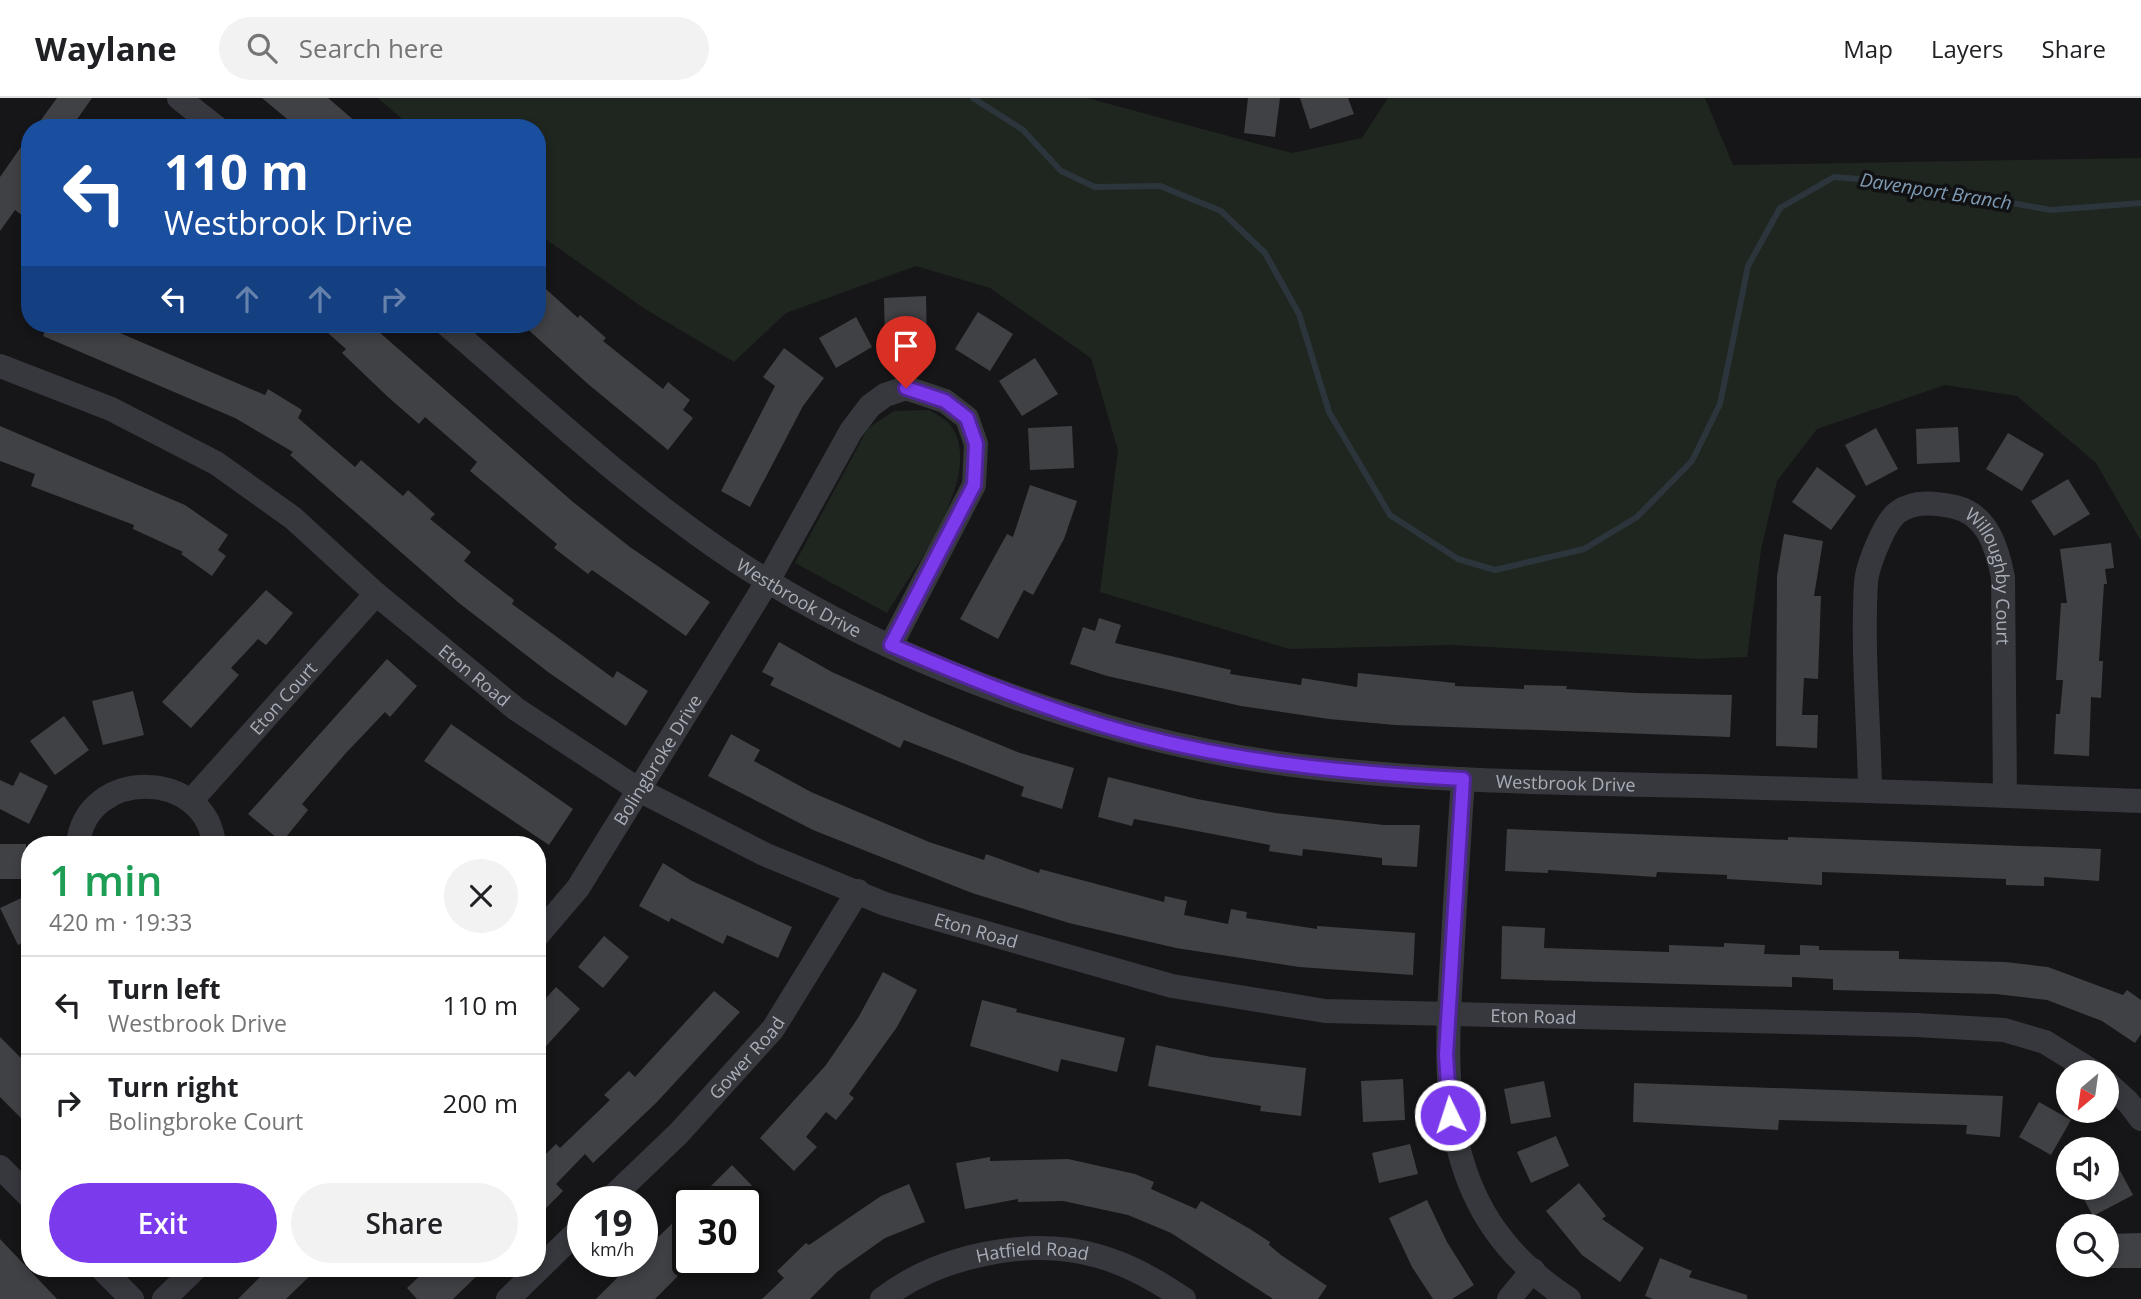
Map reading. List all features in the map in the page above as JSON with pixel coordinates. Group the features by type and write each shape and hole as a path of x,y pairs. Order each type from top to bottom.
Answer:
{"street":[{"path":"179,98 206,119"},
{"name":"Westbrook Drive","path":"456,333 645,495 739,563 891,645 1017,698 1107,727 1218,753 1304,767 1463,779 2141,801"},
{"name":"Eton Road","path":"0,366 111,409 216,463 293,518 376,594 516,709 639,790 764,854 885,904 1172,986 1325,1011 1916,1025 2004,1030 2045,1042 2074,1060"},
{"name":"Bolingbroke Drive","path":"546,925 578,888 639,790 769,579 831,464 870,406 885,395 906,388 945,401 967,418 976,444 974,485 891,645"},
{"name":"Willoughby Court","path":"1870,791 1866,580 1880,540 1896,513 1912,505 1936,503 1962,509 1983,525 1996,544 2003,577 2005,796"},
{"name":"Eton Court","path":"191,801 376,594"},
{"path":"1463,779 1446,1055 1450,1115 1458,1153 1483,1211 1533,1270 1569,1299"},
{"path":"81,836 86,819 99,803 115,792 134,786 155,785 174,790 191,801 206,819 211,836"},
{"name":"Gower Road","path":"624,1186 679,1133 773,1029 858,891"},
{"path":"2119,1093 2141,1119"},
{"path":"0,1167 21,1188"},
{"path":"546,1262 567,1242"},
{"name":"Hatfield Road","path":"882,1299 945,1265 981,1254 1018,1249 1096,1255 1149,1275 1184,1299"},
{"path":"1508,1299 1533,1270"},
{"path":"110,1277 132,1299"},
{"path":"164,1299 187,1277"},
{"path":"508,1299 531,1277"}],"shaded area":[{"path":"378,98 1087,98 1292,153 1362,138 1388,98 1705,98 1733,165 2141,158 2141,541 2096,463 2017,396 1945,385 1817,429 1777,481 1761,550 1747,657 1702,659 1453,645 1289,649 1100,592 1118,450 1091,358 990,288 916,266 786,313 734,362 645,309 546,239 546,119 402,119"},
{"path":"929,410 951,426 959,446 959,470 942,522 887,613 795,563 868,428 894,411"}],"building":[{"path":"57,98 92,98 77,119 42,119"},
{"path":"262,98 328,98 352,119 287,119"},
{"path":"1248,98 1280,98 1275,137 1244,133"},
{"path":"1300,98 1348,98 1354,114 1310,129"},
{"path":"21,147 21,214 15,210 0,231 0,177"},
{"path":"546,289 578,318 580,315 606,338 603,341 663,389 668,382 690,400 683,410 693,418 668,450 588,384 532,333 546,333"},
{"path":"926,296 927,341 885,342 884,298"},
{"path":"978,312 1013,334 990,371 955,349"},
{"path":"856,317 872,347 836,368 819,338"},
{"path":"44,333 120,333 265,395 268,389 302,410 298,418 355,467 361,460 403,496 408,490 435,514 430,519 471,552 464,561 514,600 512,604 613,678 617,671 648,691 626,726 548,672 459,603 290,455 293,452 235,418 43,336"},
{"path":"328,333 380,333 573,502 630,547 710,602 686,636 592,570 588,574 554,548 557,544 470,471 477,462 425,417 419,424 342,353 346,349"},
{"path":"784,348 824,378 803,406 750,507 721,491 775,386 763,377"},
{"path":"1035,358 1058,394 1022,416 999,381"},
{"path":"0,426 185,505 228,535 218,550 226,556 212,576 181,554 183,552 133,529 134,525 31,486 35,474 0,461"},
{"path":"1072,426 1074,468 1030,470 1028,428"},
{"path":"1958,427 1960,462 1917,464 1916,429"},
{"path":"1876,428 1898,469 1866,486 1845,445"},
{"path":"2008,433 2044,454 2022,491 1986,469"},
{"path":"1817,467 1856,496 1831,530 1792,502"},
{"path":"2068,479 2090,514 2054,536 2031,501"},
{"path":"1030,485 1077,501 1064,539 1033,595 1024,590 998,639 960,619 1007,534 1013,537"},
{"path":"1784,534 1823,541 1814,596 1821,596 1818,679 1804,678 1802,715 1818,715 1817,748 1776,746 1777,576"},
{"path":"2111,543 2114,568 2105,569 2107,584 2104,584 2099,661 2103,661 2101,698 2091,697 2089,756 2054,754 2056,714 2060,714 2063,680 2056,680 2061,603 2067,603 2060,549"},
{"path":"266,590 293,613 266,645 258,639 231,668 239,675 191,728 162,702"},
{"path":"1099,618 1121,625 1115,643 1231,670 1230,674 1301,685 1302,678 1357,687 1358,673 1455,683 1455,686 1524,689 1524,685 1567,686 1566,689 1636,693 1732,695 1730,737 1395,725 1329,719 1241,706 1107,676 1070,664 1083,627 1095,631"},
{"path":"779,642 832,672 930,716 1020,753 1074,768 1062,809 1021,796 1024,787 904,740 900,748 770,685 774,678 762,672"},
{"path":"387,659 417,686 390,717 385,712 346,753 302,804 308,810 287,836 275,836 248,814"},
{"path":"133,691 144,735 103,745 92,701"},
{"path":"64,716 89,750 55,775 30,741"},
{"path":"451,724 573,809 549,845 546,843 546,836 536,836 424,761"},
{"path":"731,734 760,750 754,761 811,792 929,842 984,860 986,854 1039,873 1040,869 1164,902 1165,896 1187,901 1184,915 1228,924 1231,909 1247,912 1246,918 1317,929 1317,926 1415,933 1413,975 1299,967 1176,948 1069,923 972,893 813,830 708,776"},
{"path":"20,772 48,786 29,824 0,809 0,780 13,786"},
{"path":"1108,777 1197,799 1275,813 1384,825 1420,825 1417,867 1382,865 1382,858 1303,849 1302,856 1269,851 1270,845 1134,819 1132,826 1098,817"},
{"path":"1507,829 2101,849 2099,881 2044,877 2044,886 2006,885 2006,879 1822,872 1822,885 1727,879 1727,875 1657,872 1656,877 1548,870 1548,873 1505,871"},
{"path":"0,844 21,844 21,879 0,879"},
{"path":"663,863 692,881 792,927 778,958 727,935 723,944 671,918 669,922 639,906"},
{"path":"21,898 21,944 18,945 0,908"},
{"path":"1502,926 1545,928 1544,948 1669,952 1669,945 1724,947 1724,943 1765,945 1764,954 1800,955 1800,945 1819,946 1819,950 1899,951 1899,959 2005,962 2048,967 2123,995 2127,990 2141,1000 2141,1034 2135,1043 2102,1021 2047,1000 1996,994 1833,990 1833,979 1792,977 1792,987 1501,979"},
{"path":"604,936 629,957 603,988 578,967"},
{"path":"883,972 917,990 897,1027 849,1094 854,1098 836,1120 826,1112 806,1137 817,1147 794,1171 760,1138 826,1065 858,1018"},
{"path":"556,987 580,1009 546,1046 546,998"},
{"path":"714,991 740,1012 657,1102 593,1163 585,1154 556,1184 563,1191 546,1208 546,1154 556,1144 560,1148 610,1100 604,1095 629,1071 635,1077"},
{"path":"982,1000 1017,1009 1016,1012 1125,1038 1117,1072 1061,1059 1058,1072 970,1046"},
{"path":"0,1037 21,1058 21,1118 0,1097"},
{"path":"1156,1045 1211,1057 1306,1068 1301,1116 1260,1111 1261,1106 1148,1086"},
{"path":"1403,1079 1405,1120 1363,1122 1361,1081"},
{"path":"1544,1081 1551,1117 1511,1124 1504,1089"},
{"path":"1634,1083 2003,1096 2000,1137 1966,1134 1967,1125 1779,1120 1778,1130 1633,1122"},
{"path":"2039,1102 2056,1112 2056,1124 2069,1124 2061,1137 2056,1137 2056,1146 2051,1155 2019,1137"},
{"path":"1556,1136 1569,1166 1531,1183 1517,1152"},
{"path":"1410,1144 1418,1174 1379,1183 1372,1153"},
{"path":"990,1157 990,1161 1068,1159 1135,1174 1154,1182 1151,1189 1196,1209 1201,1201 1250,1229 1270,1242 1269,1245 1281,1255 1327,1286 1318,1299 1273,1299 1171,1233 1128,1215 1063,1201 1018,1202 1018,1199 965,1209 956,1163"},
{"path":"732,1165 752,1186 711,1186"},
{"path":"2119,1169 2133,1195 2092,1214 2084,1200 2119,1200"},
{"path":"1579,1183 1606,1216 1602,1219 1644,1248 1620,1282 1582,1255 1546,1211"},
{"path":"909,1184 925,1222 885,1238 837,1272 810,1299 762,1299 784,1278 777,1271 806,1243 809,1245 881,1196"},
{"path":"1427,1200 1447,1242 1474,1285 1452,1299 1433,1299 1412,1267 1389,1218"},
{"path":"672,1224 672,1277 677,1277 655,1299 596,1299 618,1277 658,1277 658,1237"},
{"path":"2141,1233 2141,1268 2119,1268 2119,1234"},
{"path":"0,1239 21,1261 21,1277 36,1277 57,1299 0,1299"},
{"path":"1660,1258 1692,1271 1689,1277 1747,1295 1747,1299 1653,1299 1645,1296"},
{"path":"260,1277 309,1277 286,1299 238,1299"},
{"path":"419,1277 476,1277 453,1299 417,1299 407,1288"}],"waterway":[{"name":"Davenport Branch","path":"973,98 1023,130 1061,171 1095,187 1160,186 1221,211 1265,253 1299,314 1329,412 1390,515 1458,559 1495,570 1584,549 1637,517 1692,461 1720,404 1748,266 1780,208 1834,177 1895,182 2051,210 2141,203"}],"route":[{"path":"906,388 945,401 967,418 976,444 974,485 891,645 1017,698 1107,727 1218,753 1304,767 1379,775 1463,779 1446,1055 1450,1115"}]}
